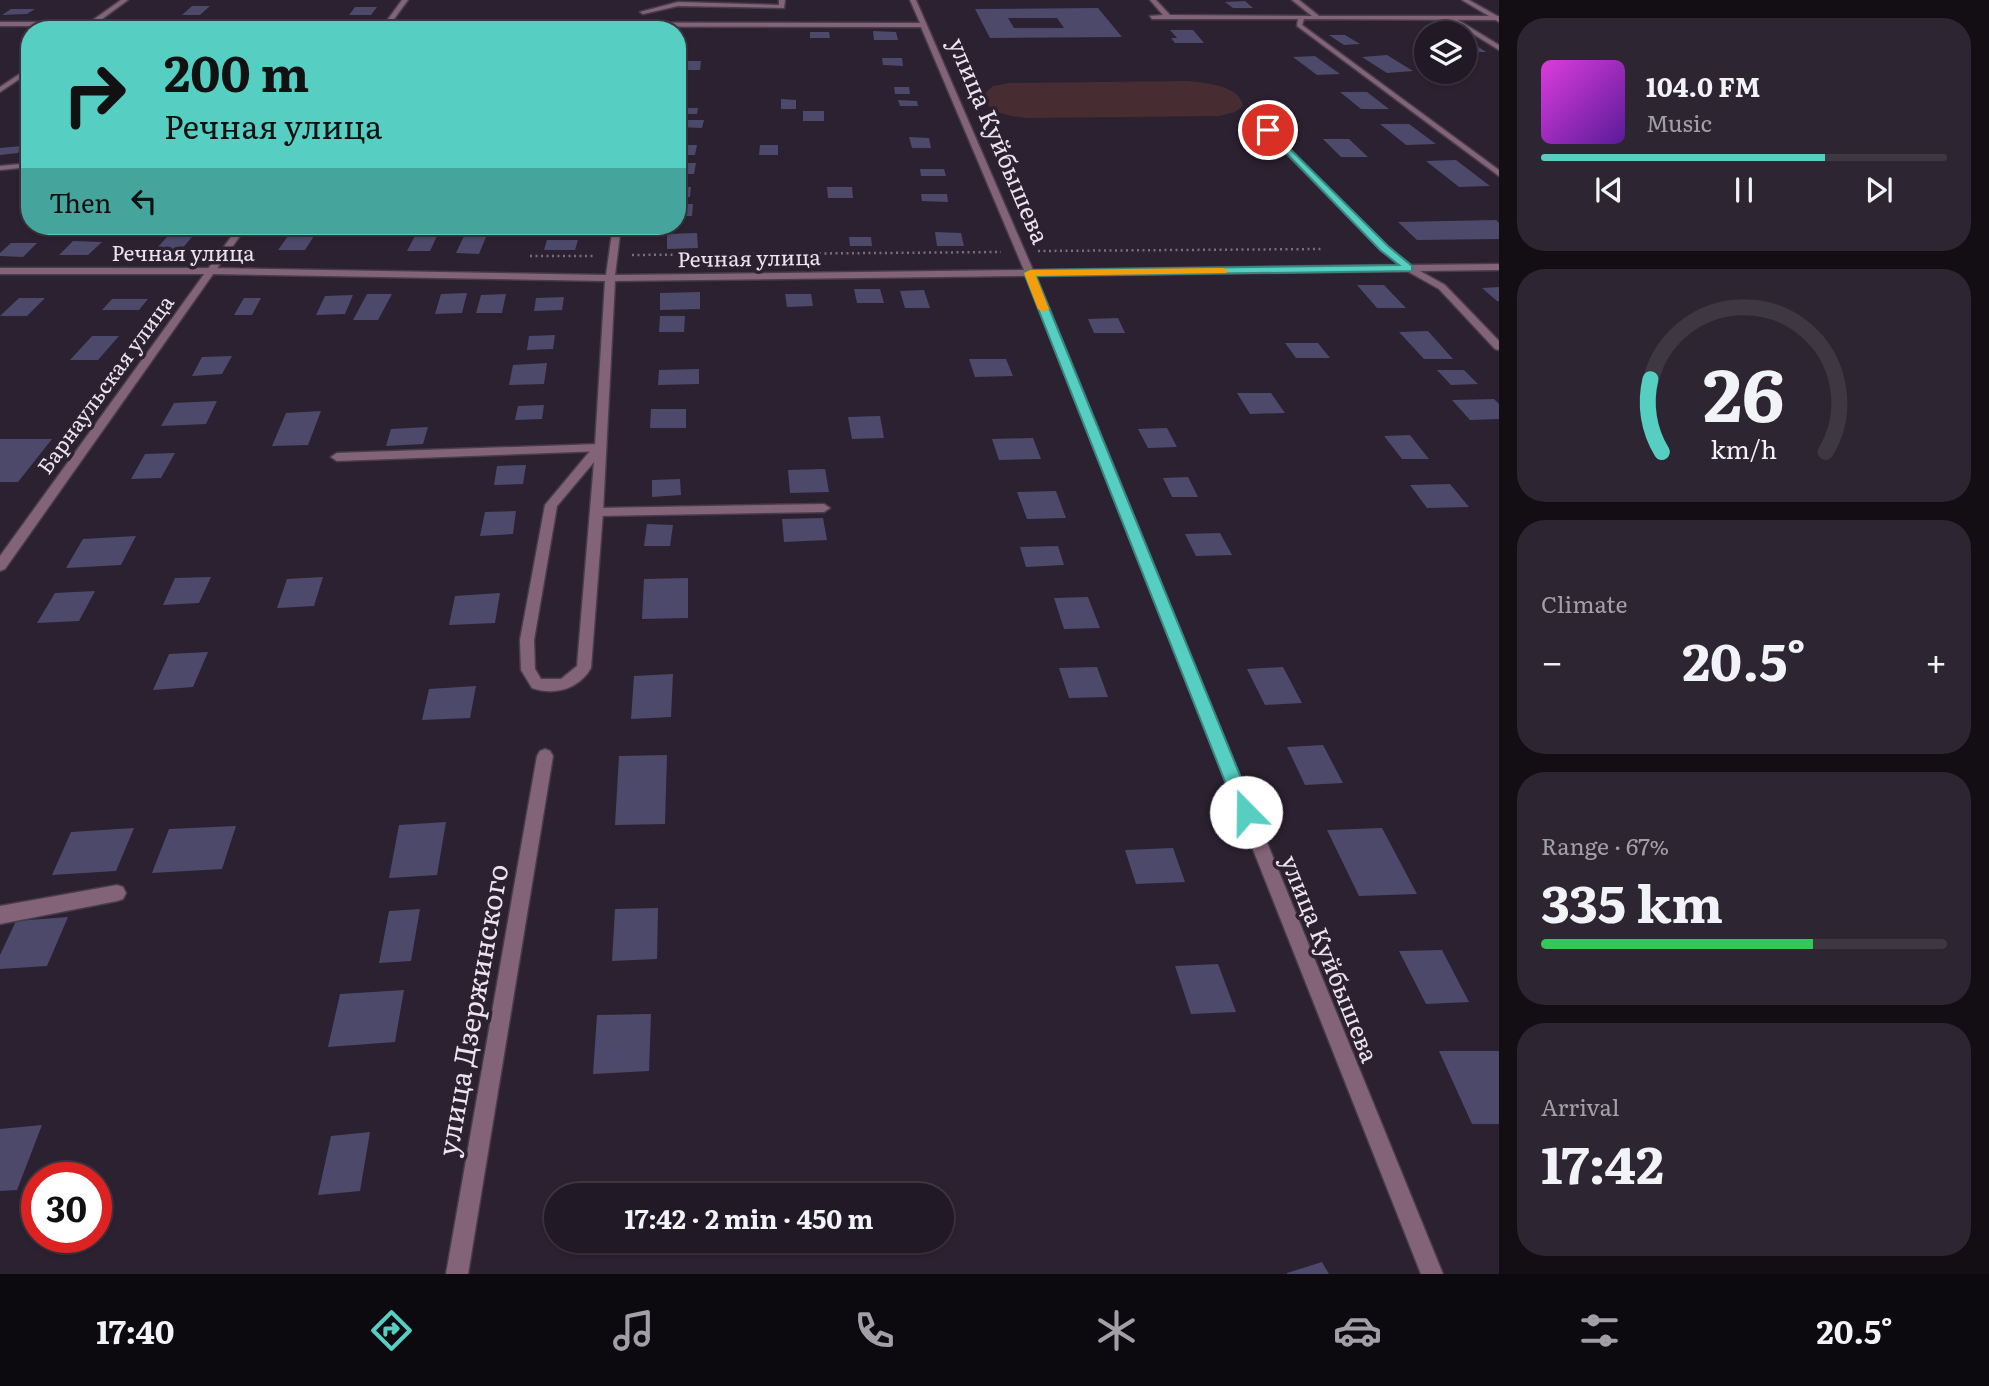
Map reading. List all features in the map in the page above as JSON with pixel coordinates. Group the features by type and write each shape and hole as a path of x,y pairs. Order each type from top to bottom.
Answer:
{"street":[{"path":"97,21 125,0"},
{"path":"390,21 405,0"},
{"path":"644,21 646,0"},
{"name":"улица Куйбышева","path":"913,0 1030,273 1432,1274"},
{"path":"1153,0 1168,17"},
{"path":"1295,0 1317,17"},
{"path":"1465,0 1498,19"},
{"path":"643,12 678,4 782,4"},
{"path":"1152,17 1498,19"},
{"path":"1302,17 1299,25 1499,174"},
{"path":"1451,18 1499,48"},
{"path":"0,24 21,24"},
{"path":"686,27 924,25"},
{"path":"0,90 21,75"},
{"path":"1268,130 1384,248 1409,268 1441,287 1499,347"},
{"path":"0,168 21,166"},
{"name":"Барнаульская улица","path":"0,566 237,235"},
{"path":"599,448 551,505 527,640 528,670 537,684 556,687 568,684 584,668 597,512 610,278 616,235"},
{"name":"Речная улица","path":"0,271 211,271 610,278 1499,267"},
{"path":"337,457 599,448"},
{"path":"597,512 824,508"},
{"name":"улица Дзержинского","path":"457,1274 545,756"},
{"path":"0,915 117,893"}],"path":[{"path":"518,256 1328,248"}],"shaded area":[{"path":"1188,81 1229,89 1236,94 1243,106 1235,112 1219,116 1030,118 996,111 982,96 993,86 1010,83"}],"building":[{"path":"1245,1 1253,8 1233,8 1225,2"},
{"path":"192,6 210,6 200,15 182,15"},
{"path":"355,7 377,7 371,15 349,15"},
{"path":"1098,8 1122,37 990,38 975,9","holes":["1008,18 1057,18 1064,28 1014,28"]},
{"path":"11,9 35,9 27,14 2,15"},
{"path":"1170,30 1193,30 1204,43 1175,43 1171,38 1177,38"},
{"path":"873,31 896,32 898,40 874,40"},
{"path":"810,32 829,32 830,38 810,38"},
{"path":"1329,35 1345,35 1360,44 1344,45"},
{"path":"1387,55 1413,71 1387,73 1362,57"},
{"path":"1315,56 1340,74 1317,75 1293,57"},
{"path":"882,58 902,58 903,66 883,65"},
{"path":"686,61 701,61 700,70 686,70"},
{"path":"894,87 909,87 910,94 895,94"},
{"path":"1340,92 1367,92 1389,109 1361,109"},
{"path":"781,99 796,100 796,109 781,109"},
{"path":"898,100 917,101 918,106 900,106"},
{"path":"686,108 698,108 697,114 686,114"},
{"path":"803,111 824,111 824,121 803,121"},
{"path":"686,120 704,120 702,128 686,127"},
{"path":"1380,124 1409,124 1436,144 1406,145"},
{"path":"909,137 929,138 931,148 912,148"},
{"path":"1323,139 1349,139 1368,157 1341,157"},
{"path":"686,145 697,145 695,155 686,155"},
{"path":"760,145 778,145 778,155 759,155"},
{"path":"21,146 18,153 0,155 0,148"},
{"path":"1456,160 1490,186 1459,187 1426,161"},
{"path":"686,163 696,163 694,174 686,174"},
{"path":"920,169 944,169 946,176 921,176"},
{"path":"686,187 691,187 690,197 686,197"},
{"path":"827,187 852,187 853,198 828,198"},
{"path":"921,194 947,194 948,202 922,201"},
{"path":"686,204 693,204 692,216 686,216"},
{"path":"1496,220 1499,223 1499,239 1417,240 1398,222"},
{"path":"935,232 961,233 964,246 937,246"},
{"path":"697,233 698,248 667,249 667,235"},
{"path":"415,235 438,235 430,251 407,251"},
{"path":"288,236 314,236 305,250 278,250"},
{"path":"464,236 486,237 479,254 456,253"},
{"path":"167,237 192,237 180,251 154,251"},
{"path":"849,237 871,237 872,246 850,246"},
{"path":"547,240 578,240 575,250 544,250"},
{"path":"73,241 102,242 88,255 59,255"},
{"path":"11,243 37,243 23,257 0,256"},
{"path":"1357,285 1384,285 1406,308 1377,308"},
{"path":"1499,287 1499,301 1482,288"},
{"path":"854,289 880,289 884,303 857,303"},
{"path":"924,290 930,308 905,308 900,291"},
{"path":"700,292 700,309 660,310 660,293"},
{"path":"467,293 462,313 435,314 441,294"},
{"path":"367,294 392,294 378,320 353,320"},
{"path":"506,294 502,313 476,313 481,295"},
{"path":"785,294 811,294 813,306 787,307"},
{"path":"353,295 345,314 316,315 325,296"},
{"path":"564,297 562,310 534,311 536,298"},
{"path":"19,298 45,298 27,316 0,316"},
{"path":"244,298 261,298 252,315 234,315"},
{"path":"112,299 148,299 139,310 102,310"},
{"path":"660,316 685,316 684,332 659,332"},
{"path":"1118,318 1125,333 1094,333 1088,319"},
{"path":"1428,331 1453,359 1424,359 1399,332"},
{"path":"555,335 553,349 527,350 529,336"},
{"path":"92,336 119,336 98,360 70,360"},
{"path":"1285,343 1318,343 1330,358 1296,358"},
{"path":"232,356 222,374 192,376 202,357"},
{"path":"969,359 1006,359 1013,376 975,377"},
{"path":"547,363 544,384 509,385 513,365"},
{"path":"699,369 699,384 658,385 659,370"},
{"path":"1437,370 1464,370 1478,384 1451,385"},
{"path":"1237,393 1271,393 1285,413 1250,414"},
{"path":"1494,399 1499,404 1499,419 1470,420 1452,400"},
{"path":"217,401 206,424 161,426 174,403"},
{"path":"544,405 542,419 515,420 518,406"},
{"path":"651,409 686,409 686,428 650,428"},
{"path":"321,411 308,445 272,446 286,413"},
{"path":"880,416 884,438 852,439 848,417"},
{"path":"428,427 423,444 386,446 391,429"},
{"path":"1167,428 1177,447 1148,448 1138,429"},
{"path":"1410,435 1429,459 1402,459 1384,436"},
{"path":"1033,438 1041,459 999,460 992,439"},
{"path":"0,439 52,439 18,482 0,482"},
{"path":"175,453 161,478 131,479 145,454"},
{"path":"526,465 523,484 494,485 497,466"},
{"path":"825,469 829,492 790,493 788,470"},
{"path":"1188,477 1198,497 1172,497 1163,478"},
{"path":"680,479 681,495 652,497 652,480"},
{"path":"1450,484 1469,507 1427,508 1410,485"},
{"path":"1056,491 1066,518 1027,519 1017,492"},
{"path":"516,511 513,534 480,536 485,512"},
{"path":"823,518 827,540 784,542 782,519"},
{"path":"647,524 673,525 670,546 644,546"},
{"path":"1220,533 1232,555 1196,556 1185,534"},
{"path":"136,536 121,565 66,568 83,539"},
{"path":"1058,546 1064,565 1026,567 1020,547"},
{"path":"211,577 199,603 163,605 175,578"},
{"path":"323,577 314,606 277,608 287,579"},
{"path":"688,578 688,618 642,619 644,579"},
{"path":"95,591 79,621 37,623 55,593"},
{"path":"500,593 495,623 449,625 455,596"},
{"path":"1088,597 1100,628 1064,629 1054,598"},
{"path":"208,652 193,687 153,690 169,654"},
{"path":"1097,667 1108,697 1069,698 1059,668"},
{"path":"1283,667 1302,703 1265,705 1247,669"},
{"path":"673,674 671,717 631,719 634,676"},
{"path":"476,686 470,718 422,720 429,689"},
{"path":"1323,745 1343,783 1305,785 1287,747"},
{"path":"667,755 665,824 615,825 619,756"},
{"path":"446,822 437,875 389,878 399,825"},
{"path":"236,826 222,869 152,873 169,829"},
{"path":"134,828 116,871 52,875 71,832"},
{"path":"1382,828 1417,894 1359,896 1327,830"},
{"path":"1173,848 1185,882 1136,884 1125,850"},
{"path":"658,908 657,959 612,961 615,909"},
{"path":"420,909 411,961 379,963 389,911"},
{"path":"68,917 47,966 0,969 0,955 16,921"},
{"path":"1442,950 1469,1002 1426,1004 1399,951"},
{"path":"1218,964 1236,1012 1191,1014 1175,966"},
{"path":"404,990 395,1042 328,1047 340,994"},
{"path":"651,1014 649,1071 593,1074 597,1015"},
{"path":"1439,1051 1499,1051 1499,1124 1472,1124"},
{"path":"42,1125 28,1162 21,1162 21,1180 17,1190 0,1191 0,1129"},
{"path":"370,1132 360,1191 318,1195 331,1136"},
{"path":"1322,1262 1329,1274 1287,1274 1287,1273"}],"slow traffic":[{"path":"1044,309 1030,273 1223,271"}],"route":[{"path":"1246,812 1030,273 1409,268 1384,248 1268,130"}]}
